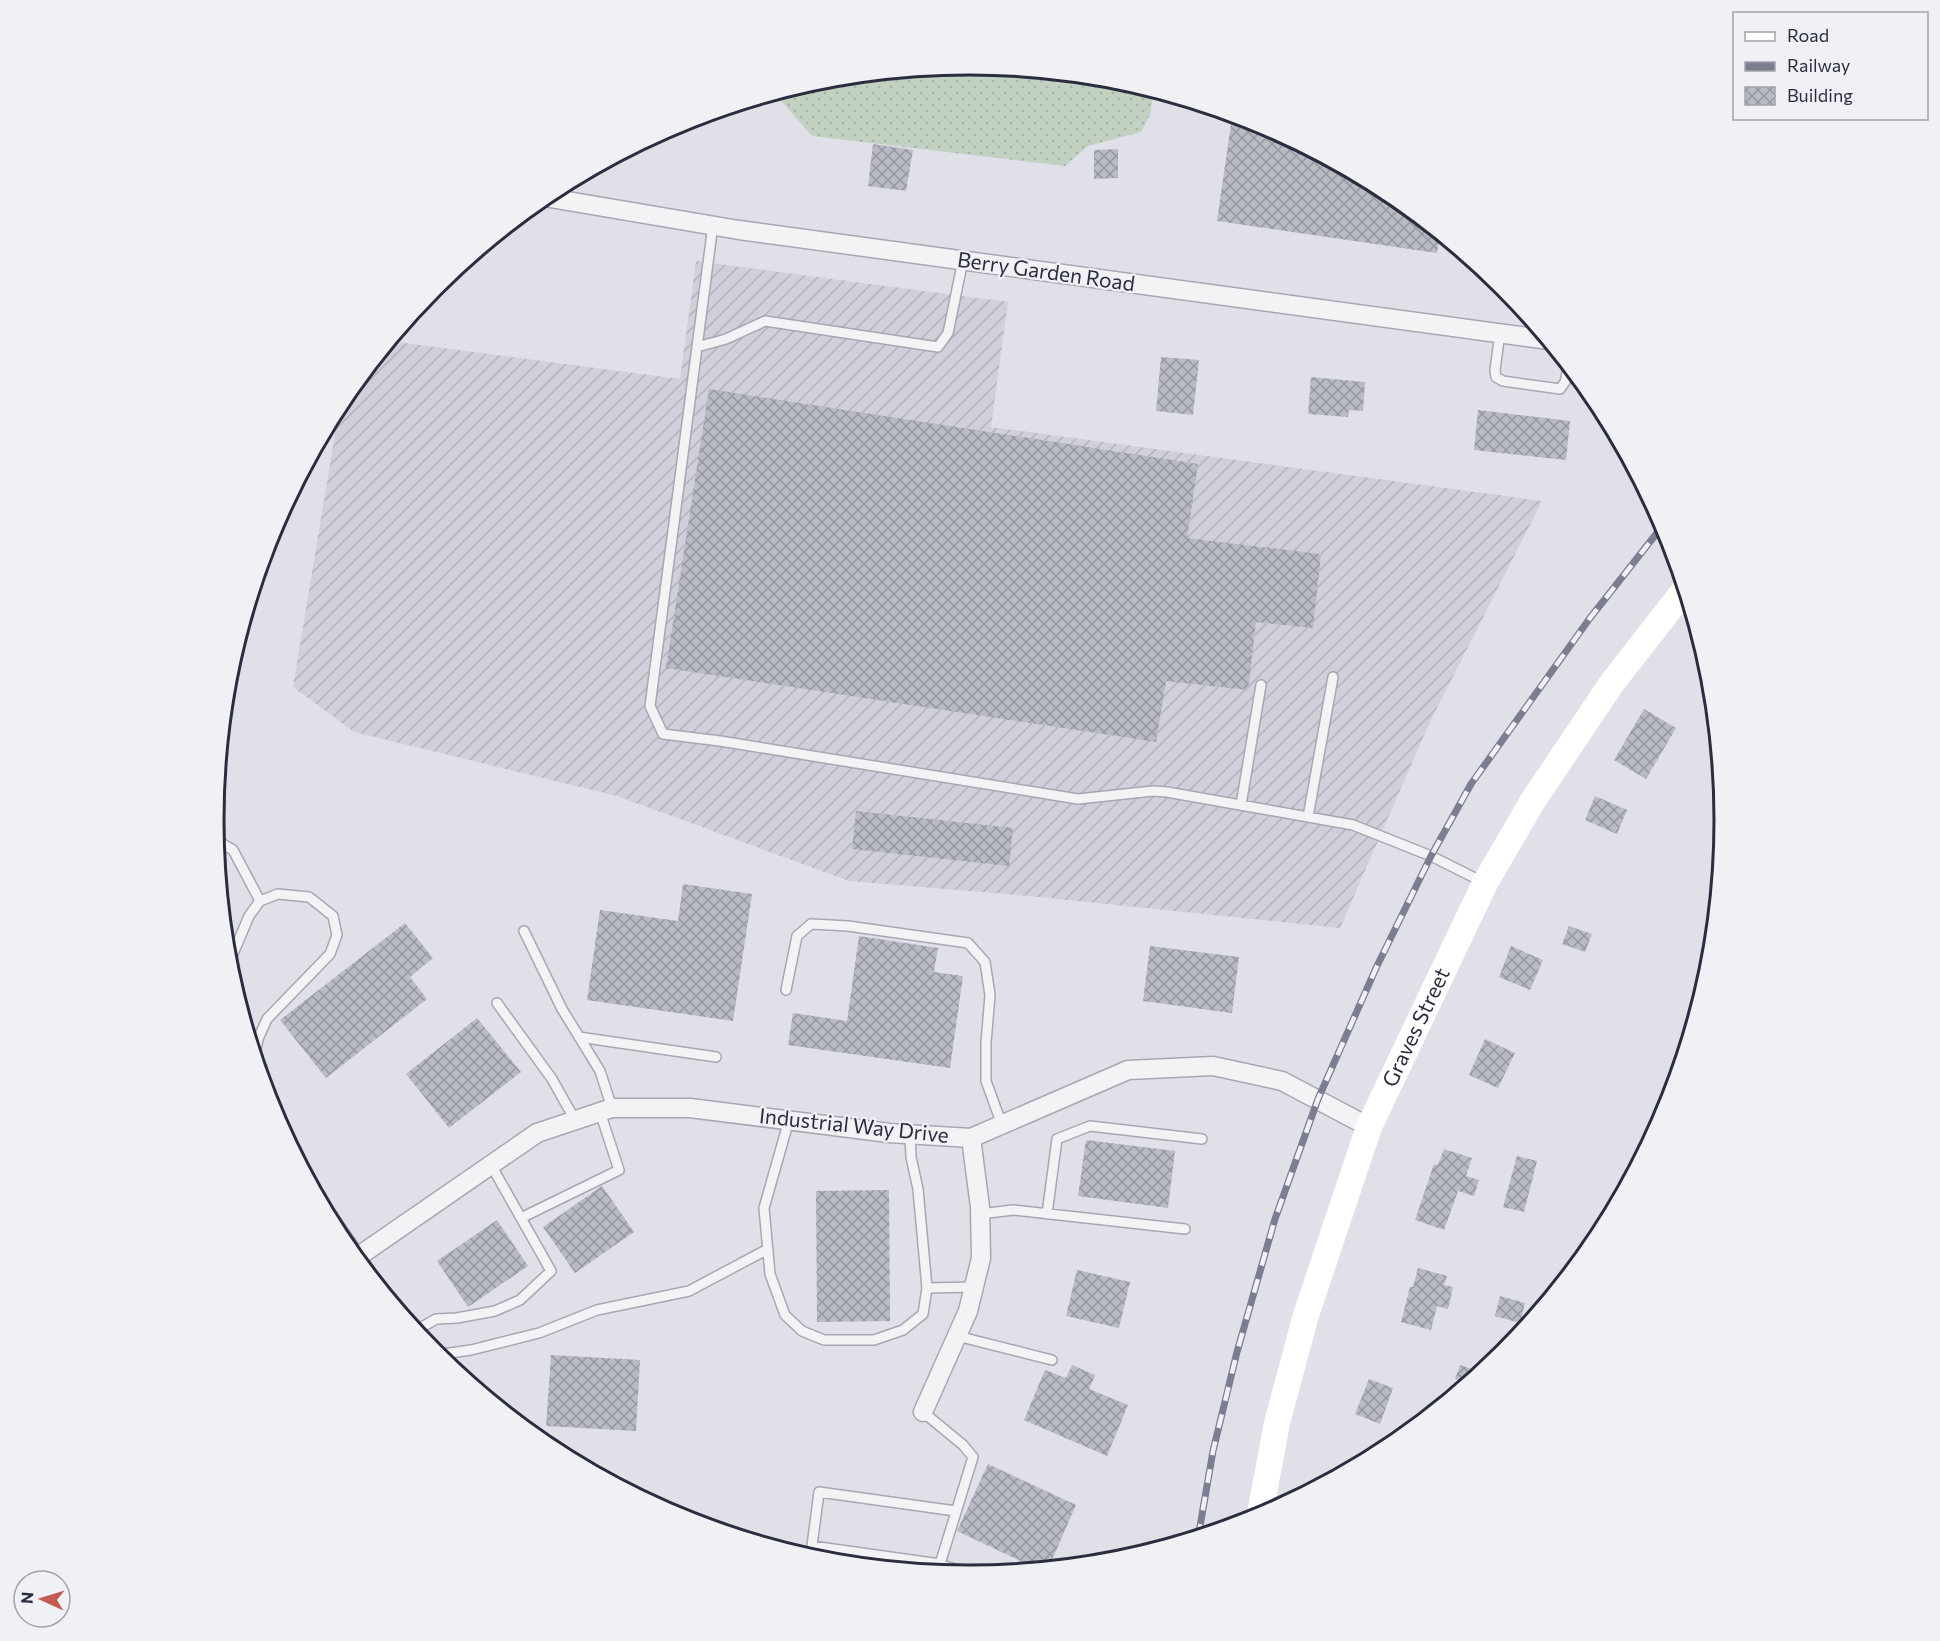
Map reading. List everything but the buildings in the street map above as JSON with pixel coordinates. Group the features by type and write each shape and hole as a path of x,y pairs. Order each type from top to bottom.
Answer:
{"street":[{"name":"Berry Garden Road","path":"558,200 713,225 1538,338"},
{"name":"Graves Street","path":"1261,1506 1277,1423 1306,1314 1369,1127 1485,883 1534,799 1605,693 1680,595"},
{"name":"Industrial Way Drive","path":"363,1253 537,1133 606,1110 690,1108 910,1134 971,1138 1128,1070 1213,1066 1282,1081 1369,1127"},
{"path":"923,1412 968,1311 981,1258 980,1214 971,1138"}],"lane":[{"path":"713,225 650,706 663,734 720,741 1078,799 1153,791 1167,792 1353,825 1431,856 1485,883"},
{"path":"697,347 726,339 765,321 938,347 948,333 963,260"},
{"path":"1500,333 1496,377 1503,381 1560,388 1565,382 1567,375"},
{"path":"1308,817 1333,677"},
{"path":"1241,805 1261,686"},
{"path":"225,845 233,850 260,901"},
{"path":"236,947 249,916 260,901 278,894 309,897 333,916 337,935 330,954 267,1019 258,1040"},
{"path":"786,990 797,936 811,924 848,926 968,943 986,962 990,995 986,1081 1002,1125"},
{"path":"521,1218 619,1170 600,1071 562,1009 524,931"},
{"path":"497,1003 552,1079 575,1120"},
{"path":"579,1037 716,1057"},
{"path":"789,1120 764,1208 770,1274 785,1315 802,1331 824,1340 874,1340 903,1330 923,1314 927,1287 918,1189 911,1157 910,1134"},
{"path":"1047,1214 1057,1139 1090,1126 1202,1139"},
{"path":"423,1326 436,1319 457,1318 495,1311 520,1300 551,1271 491,1165"},
{"path":"980,1214 1013,1210 1185,1229"},
{"path":"449,1353 527,1336 597,1310 689,1292 768,1249"},
{"path":"927,1287 974,1287"},
{"path":"957,1336 1052,1360"},
{"path":"923,1412 963,1445 973,1457 956,1511 939,1564 812,1546 819,1492 956,1511"}],"shaded area":[{"path":"696,261 1008,302 991,427 1542,501 1429,724 1340,928 1019,895 849,881 617,796 354,732 293,687 336,429 350,406 399,342 680,379"}],"green space":[{"path":"970,75 1067,81 1153,98 1150,115 1141,132 1088,146 1065,166 812,136 780,99 873,81"}],"railway":[{"path":"1199,1529 1213,1451 1237,1352 1275,1219 1318,1099 1377,966 1431,856 1471,784 1590,618 1658,532"}]}
